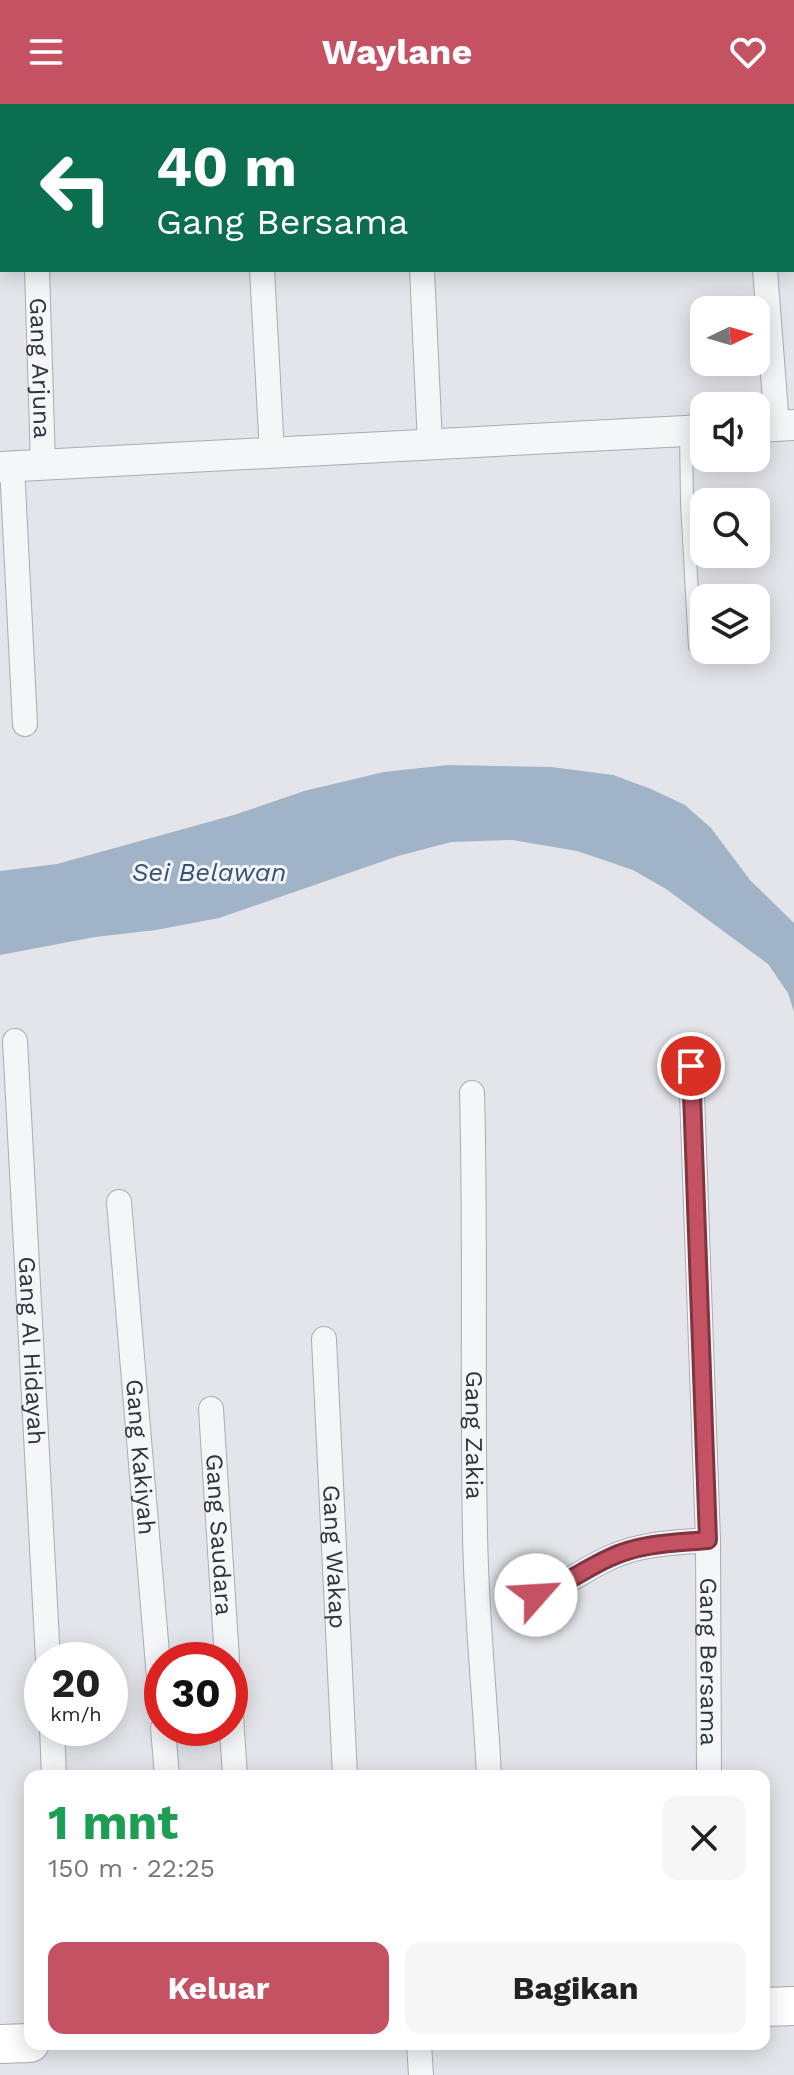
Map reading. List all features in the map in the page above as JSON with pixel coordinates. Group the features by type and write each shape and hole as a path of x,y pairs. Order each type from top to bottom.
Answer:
{"main road":[{"path":"770,2007 794,2006"},
{"path":"0,2044 24,2043"}],"street":[{"name":"Gang Arjuna","path":"37,272 43,464"},
{"path":"262,272 272,453"},
{"path":"422,272 430,444"},
{"path":"765,272 776,426"},
{"path":"25,724 6,466 690,430"},
{"name":"Gang Al Hidayah","path":"15,1041 47,1642"},
{"name":"Gang Bersama","path":"691,1066 708,1540 709,1770"},
{"name":"Gang Zakia","path":"472,1093 475,1537 489,1770"},
{"name":"Gang Kakiyah","path":"119,1202 156,1642"},
{"name":"Gang Wakap","path":"324,1339 345,1770"},
{"name":"Gang Saudara","path":"211,1409 226,1642"},
{"path":"536,1595 611,1557 646,1545 708,1540"},
{"path":"53,1746 54,1770"},
{"path":"164,1746 166,1770"},
{"path":"233,1746 235,1770"},
{"path":"419,2050 421,2075"}],"lane":[{"path":"690,472 687,503 692,584"}],"water":[{"name":"Sei Belawan","path":"448,765 551,767 613,775 685,805 711,828 750,880 794,923 794,1012 788,993 768,964 666,889 633,870 577,851 512,840 451,842 398,856 219,918 0,955 0,871 57,864 234,815 304,791 384,772"}],"route":[{"path":"536,1595 611,1557 646,1545 708,1540 691,1066"}]}
